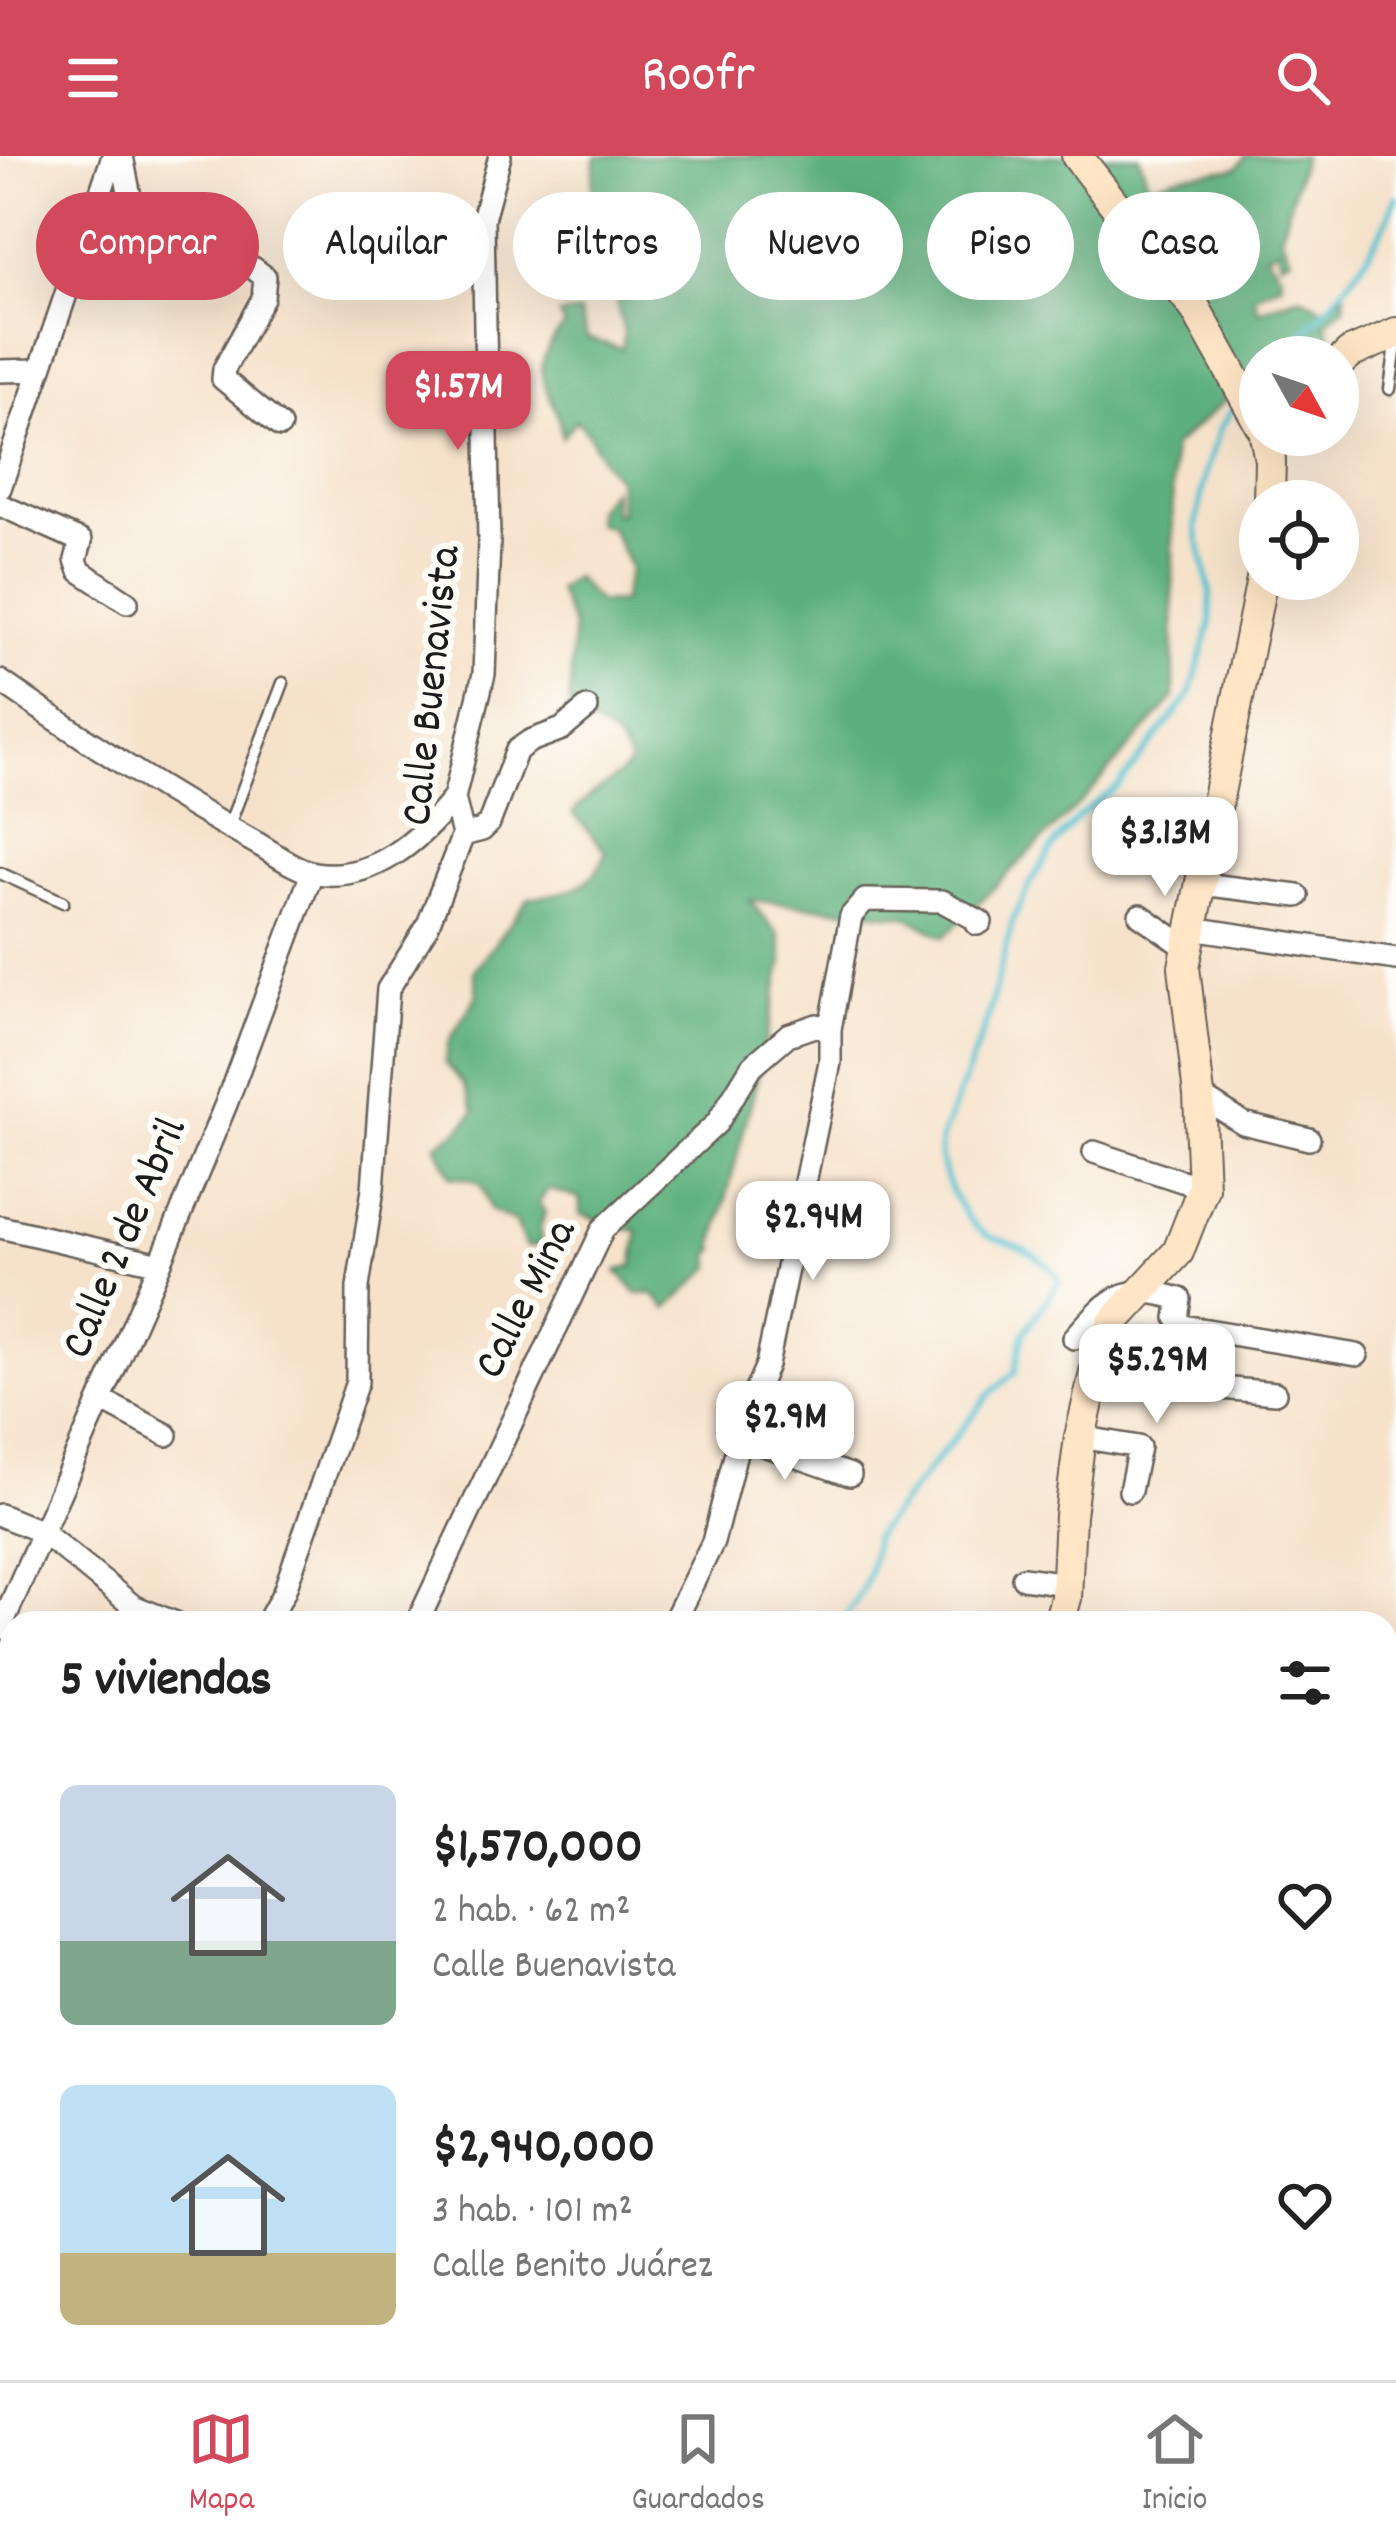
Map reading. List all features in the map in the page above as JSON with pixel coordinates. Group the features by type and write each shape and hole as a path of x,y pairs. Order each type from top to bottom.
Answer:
{"street":[{"path":"0,488 117,156"},
{"path":"117,156 136,227 143,236 253,268 265,277 262,298 223,379 280,426"},
{"name":"Calle Buenavista","path":"274,1611 357,1382 358,1287 373,1189 388,989 427,927 463,835 454,798 484,674 489,541 483,219 500,156"},
{"path":"1077,156 1196,308 1239,387"},
{"path":"1359,349 1396,333"},
{"path":"0,371 38,370"},
{"path":"0,505 77,537 82,546 76,560 80,572 127,602"},
{"path":"1061,1611 1080,1438 1093,1376 1114,1321 1178,1252 1203,1188 1199,1095 1184,985 1258,600"},
{"path":"0,681 156,785 312,873 355,872 389,859 425,834 454,798"},
{"path":"463,835 490,824 517,750 562,729 586,708"},
{"name":"Calle 2 de Abril","path":"8,1611 226,1104 312,873"},
{"path":"1202,884 1298,896"},
{"path":"679,1611 713,1542 740,1437 767,1365 830,1062 830,1029 851,916 865,900 942,901 977,923"},
{"path":"1140,915 1190,938 1396,959"},
{"name":"Calle Mina","path":"423,1611 603,1229 717,1123 752,1066 788,1035 817,1025 830,1029"},
{"path":"1199,1095 1243,1123 1309,1139"},
{"path":"1094,1152 1203,1188"},
{"path":"0,1228 160,1264"},
{"path":"1074,1339 1105,1302 1131,1290 1180,1299 1177,1318 1183,1326 1357,1354"},
{"path":"1093,1376 1275,1393"},
{"path":"101,1400 167,1435"},
{"path":"740,1437 850,1475"},
{"path":"1080,1438 1139,1447 1130,1491"},
{"path":"0,1515 42,1532 133,1606 146,1611"},
{"path":"1023,1578 1066,1584"}],"lane":[{"path":"1390,389 1396,345"},
{"path":"229,828 283,683"},
{"path":"0,873 63,902"}],"green space":[{"path":"596,156 1139,156 1149,185 1237,168 1246,156 1303,156 1281,235 1291,258 1280,262 1279,248 1266,254 1282,283 1260,293 1260,192 1098,192 1098,300 1255,300 1259,311 1300,296 1325,309 1345,294 1345,307 1326,322 1330,336 1239,336 1239,388 1172,448 1174,698 1086,797 944,937 906,916 749,900 779,935 783,961 711,1255 712,1267 667,1309 653,1294 637,1293 617,1271 634,1265 638,1231 624,1228 617,1210 601,1221 580,1214 580,1199 548,1189 539,1203 545,1212 542,1245 526,1247 515,1222 490,1210 479,1183 451,1177 436,1144 458,1131 475,1111 463,1084 445,1062 449,1041 477,995 474,971 529,898 566,891 595,874 606,851 573,813 630,764 606,732 569,717 573,627 557,590 574,577 599,603 621,602 630,567 610,527 597,524 595,510 612,489 614,513 620,513 617,477 576,420 562,437 542,371 551,344 564,326 559,315 580,312 587,338 622,349 617,300 701,300 701,192 592,192"}],"waterway":[{"path":"1299,336 1346,284 1375,242 1396,197"},
{"path":"849,1611 865,1583 874,1537 990,1394 1015,1372 1024,1333 1059,1282 1039,1258 974,1225 947,1180 940,1143 987,1021 1013,920 1033,879 1056,842 1080,815 1120,784 1190,695 1211,623 1210,591 1196,527 1206,470 1220,428 1236,405"}]}
